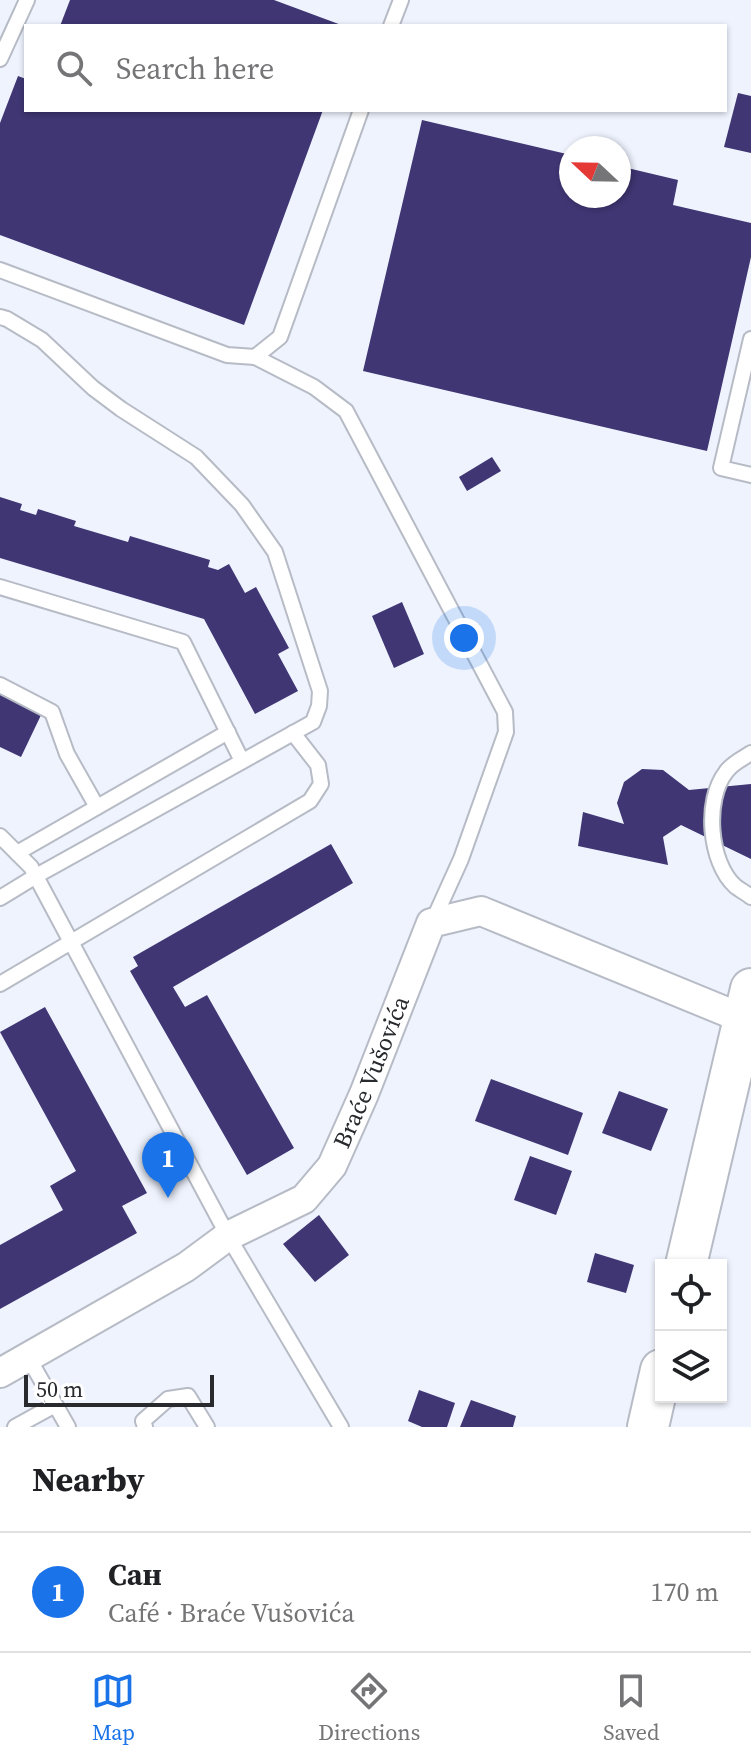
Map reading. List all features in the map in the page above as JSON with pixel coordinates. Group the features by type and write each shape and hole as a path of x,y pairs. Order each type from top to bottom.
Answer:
{"street":[{"path":"431,923 481,911 748,1004 687,1259"},
{"name":"Braće Vušovića","path":"0,1373 186,1267 228,1236 304,1199 332,1166 364,1094 431,923"},
{"path":"648,1427 655,1396"}],"lane":[{"path":"0,59 27,0"},
{"path":"392,24 401,0"},
{"path":"255,357 280,337 360,112"},
{"path":"0,270 227,355 255,357 314,387 346,411 505,712 506,732 461,859 431,923"},
{"path":"0,317 42,340 93,388 196,457 242,505 275,552 320,691 313,722 0,898"},
{"path":"751,339 721,468 751,475"},
{"path":"0,587 183,642 242,761"},
{"path":"0,685 52,712 67,754 97,807"},
{"path":"10,852 97,807 228,732"},
{"path":"0,984 310,801 321,784 318,765 293,733"},
{"path":"751,753 734,763 723,775 712,812 714,846 722,868 734,885 751,897"},
{"path":"0,836 10,852 31,867 228,1236 341,1427"},
{"path":"28,1357 68,1427"},
{"path":"145,1427 143,1421 168,1399 188,1396 207,1427"},
{"path":"15,1427 55,1405"}],"building":[{"path":"70,0 274,0 339,24 61,24"},
{"path":"18,76 24,78 24,112 322,112 244,325 0,235 0,123"},
{"path":"738,93 751,96 751,153 724,147"},
{"path":"422,120 559,152 559,208 631,208 631,169 678,180 673,205 751,223 751,257 707,451 363,371"},
{"path":"492,457 501,471 467,491 459,477"},
{"path":"0,497 22,504 20,510 36,515 38,509 76,521 74,526 128,542 130,536 210,560 208,567 218,570 229,564 245,593 256,587 289,648 278,654 298,691 255,714 204,619 0,558"},
{"path":"402,602 424,654 394,668 372,616"},
{"path":"0,693 42,713 21,757 0,747"},
{"path":"642,769 663,770 689,790 751,784 751,859 681,825 663,837 668,865 578,846 583,812 624,824 617,803 624,782"},
{"path":"331,844 353,883 173,987 185,1007 207,995 294,1148 247,1175 130,971 138,966 133,957"},
{"path":"45,1007 147,1193 122,1206 137,1233 0,1309 0,1245 63,1210 50,1186 76,1171 0,1032"},
{"path":"491,1079 583,1113 568,1155 475,1121"},
{"path":"619,1091 668,1109 651,1151 602,1133"},
{"path":"530,1156 572,1171 556,1215 514,1200"},
{"path":"319,1215 349,1255 315,1282 283,1244"},
{"path":"595,1253 634,1265 626,1293 587,1282"},
{"path":"419,1390 455,1403 447,1427 422,1427 408,1421"},
{"path":"471,1400 516,1416 513,1427 460,1427"}],"place":[{"name":"Сан","path":"168,1198"}]}
